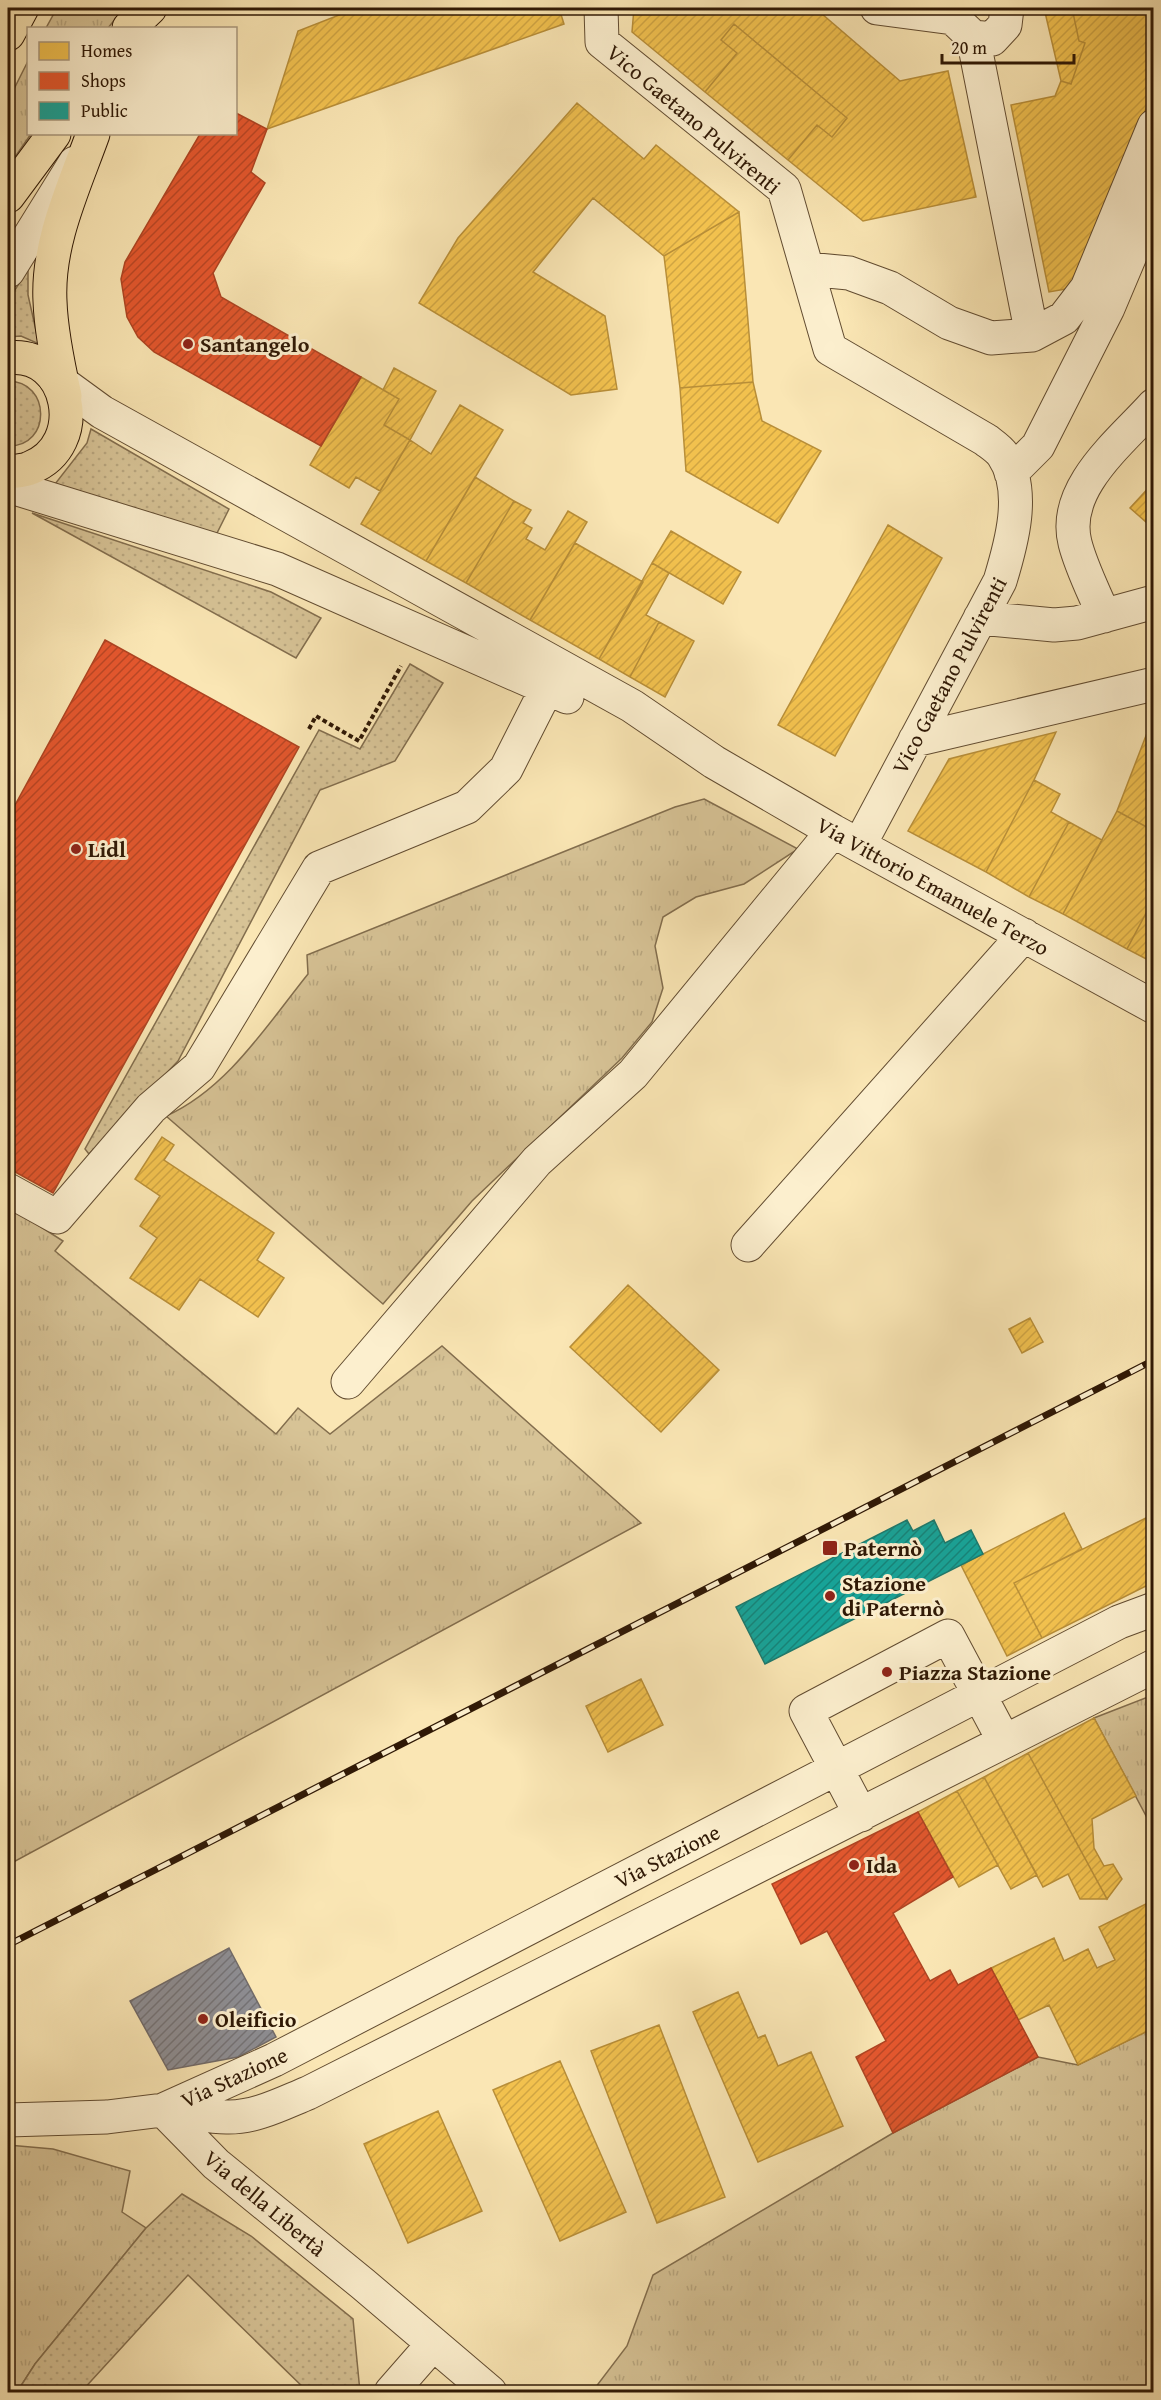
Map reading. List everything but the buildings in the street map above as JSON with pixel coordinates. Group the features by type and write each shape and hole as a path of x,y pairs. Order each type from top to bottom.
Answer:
{"main road":[{"path":"8,34 22,8"},
{"path":"130,27 150,8"},
{"path":"158,27 173,8"},
{"path":"8,196 53,135"},
{"path":"13,475 49,457 62,439 68,418 60,385 50,301 51,270 61,222 93,135"},
{"path":"8,358 14,357 36,363 60,385"}],"street":[{"name":"Vico Gaetano Pulvirenti","path":"348,1382 537,1161 633,1074 846,838 915,740 1000,581 1012,543 1015,494 1011,473 1003,455 986,440 830,349 784,189 602,42 601,8"},
{"path":"878,8 953,18 974,37 992,39 1005,25 1007,8"},
{"path":"974,37 1032,335"},
{"path":"807,269 849,273 890,288 949,323 991,338 1032,335 1064,318 1087,288 1154,126"},
{"path":"8,271 92,135"},
{"path":"1011,473 1038,446 1108,308 1154,199"},
{"path":"60,385 102,412 632,706 714,762"},
{"path":"1104,616 1075,542 1073,517 1085,482 1154,405"},
{"path":"13,475 21,490 277,569 714,762"},
{"path":"980,618 1054,625 1077,623 1154,602"},
{"path":"915,740 1154,684"},
{"path":"8,1190 57,1217 151,1108 200,1067 319,868 467,807 506,769 546,688"},
{"name":"Via Vittorio Emanuele Terzo","path":"714,762 846,838 1154,1007"},
{"path":"748,1245 1024,935"},
{"name":"Via Stazione","path":"163,2110 274,2060 1119,1622 1154,1609"},
{"path":"861,1815 806,1711 948,1636 1004,1741"},
{"name":"Via Stazione","path":"163,2110 182,2109 224,2117 244,2117 299,2097 1154,1666"},
{"path":"8,2120 107,2117 163,2110"},
{"name":"Via della Libertà","path":"163,2110 216,2164 433,2344 468,2386"},
{"path":"391,2392 433,2344"}],"path":[{"path":"309,729 315,716 359,741 407,656"}],"green space":[{"path":"57,8 124,8 109,27 47,27"},
{"path":"27,63 27,135 30,135 8,167 8,101"},
{"path":"28,269 28,295 39,344 21,336 8,337 8,301"},
{"path":"8,381 22,384 32,391 41,414 39,426 33,436 22,443 8,446"},
{"path":"91,429 229,509 216,535 55,484 87,443"},
{"path":"32,513 271,592 321,618 296,658"},
{"path":"410,664 443,683 395,761 320,790 178,1061 89,1154 85,1149 319,730 360,749"},
{"path":"704,799 798,849 744,884 696,897 663,917 655,946 663,988 652,1022 622,1058 472,1201 383,1304 166,1116 208,1090 244,1054 308,974 307,955 675,807"},
{"path":"8,1206 63,1241 55,1251 276,1434 298,1408 330,1434 442,1346 641,1523 8,1865"},
{"path":"1153,1695 1153,1829 1094,1718"},
{"path":"1153,2028 1153,2392 592,2392 627,2346 653,2275 893,2133 1038,2057 1078,2065"},
{"path":"8,2145 53,2149 130,2171 122,2212 146,2228 35,2364 17,2392 8,2392"},
{"path":"182,2194 251,2236 353,2319 360,2392 308,2392 188,2275 81,2392 17,2392 35,2364 146,2228"}],"railway":[{"path":"8,1945 1154,1360"}],"place":[{"name":"Santangelo","path":"188,344"},
{"name":"Lidl","path":"76,849"},
{"name":"Paternò","path":"830,1548"},
{"name":"Stazione di Paternò","path":"830,1596"},
{"name":"Piazza Stazione","path":"887,1672"},
{"name":"Ida","path":"854,1865"},
{"name":"Oleificio","path":"203,2019"}]}
